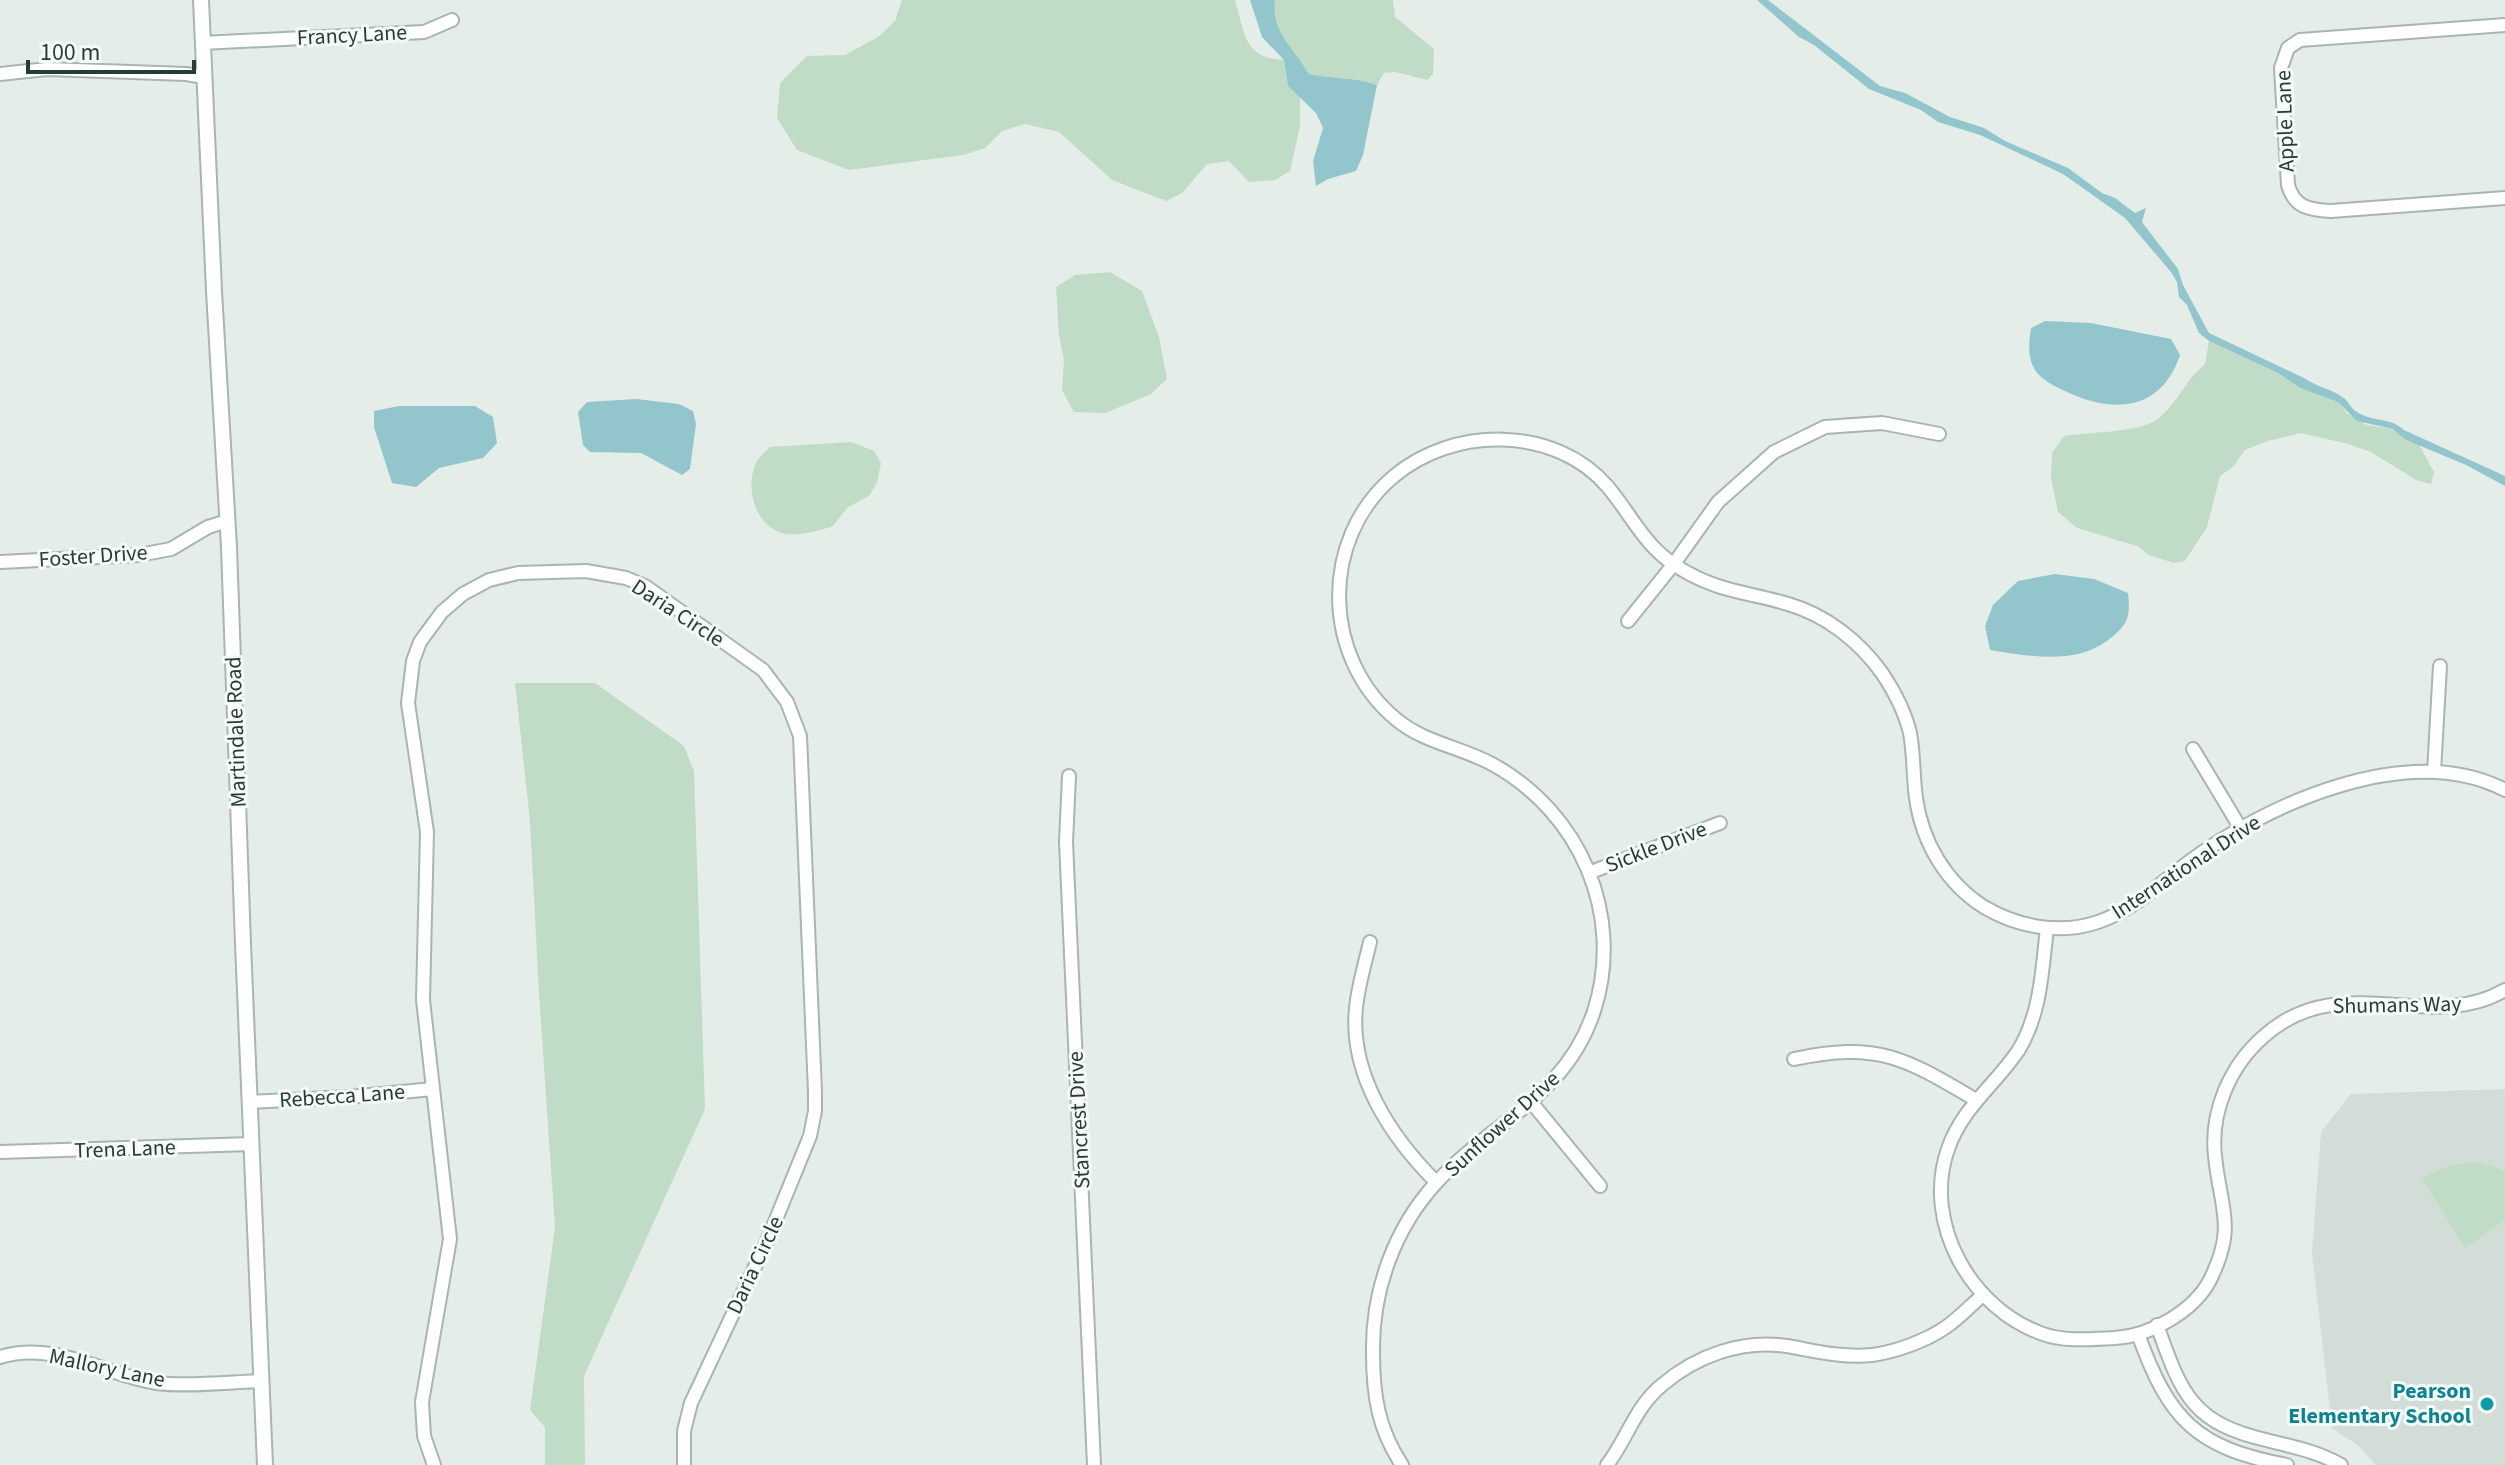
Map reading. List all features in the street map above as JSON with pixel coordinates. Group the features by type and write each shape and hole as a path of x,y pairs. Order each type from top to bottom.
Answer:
{"street":[{"name":"Martindale Road","path":"201,0 227,521 265,1465"},
{"name":"Francy Lane","path":"202,43 424,32 452,20"},
{"name":"Apple Lane","path":"2505,25 2300,40 2288,48 2281,68 2288,185 2294,199 2305,209 2331,211 2505,198"},
{"path":"0,74 47,69 204,77"},
{"path":"1628,621 1718,502 1774,452 1825,427 1882,423 1939,434"},
{"name":"Sunflower Drive","path":"1402,1465 1382,1429 1376,1409 1373,1337 1379,1287 1404,1227 1436,1182 1532,1103 1561,1073 1574,1054 1587,1031 1601,985 1604,965 1602,919 1591,872 1552,811 1514,777 1488,762 1430,741 1409,729 1377,701 1352,664 1344,641 1338,599 1343,557 1357,520 1395,474 1452,445 1496,439 1543,447 1588,469 1608,487 1639,532 1673,565"},
{"name":"Foster Drive","path":"0,562 139,555 171,549 208,527 227,521"},
{"name":"International Drive","path":"1673,565 1718,588 1804,609 1832,624 1857,645 1888,683 1906,719 1922,824 1944,871 1987,909 2025,924 2047,928 2082,926 2127,909 2241,829 2282,808 2337,787 2394,774 2434,772 2481,778 2505,790"},
{"name":"Daria Circle","path":"434,1465 424,1436 422,1402 450,1239 422,989 427,832 408,703 413,661 420,642 442,612 463,594 489,580 532,572 586,571 626,578 645,586 763,670 787,702 800,736 815,1092 813,1126 768,1239 691,1403 684,1431 684,1465"},
{"path":"2434,772 2440,666"},
{"path":"2193,749 2241,829"},
{"name":"Stancrest Drive","path":"1069,776 1066,842 1094,1465"},
{"name":"Sickle Drive","path":"1591,872 1720,823"},
{"name":"Shumans Way","path":"2047,928 2032,1023 2017,1051 1956,1129 1947,1151 1942,1180 1942,1208 1949,1237 1962,1266 2001,1313 2044,1335 2080,1340 2138,1334 2187,1306 2208,1283 2225,1234 2215,1156 2217,1116 2237,1067 2263,1036 2282,1022 2323,1005 2358,1002 2459,1007 2482,1002 2505,990"},
{"path":"1370,942 1355,1009 1357,1047 1369,1083 1392,1133 1436,1182"},
{"path":"1794,1059 1832,1051 1869,1052 1920,1067 1976,1100"},
{"name":"Rebecca Lane","path":"250,1102 433,1089"},
{"path":"1532,1103 1600,1186"},
{"name":"Trena Lane","path":"0,1152 251,1144"},
{"path":"1607,1465 1645,1401 1677,1373 1697,1361 1716,1353 1757,1344 1841,1355 1894,1350 1945,1328 1983,1295"},
{"path":"2157,1325 2182,1389 2214,1424 2292,1446 2341,1465"},
{"path":"2138,1334 2166,1398 2184,1422 2207,1440 2248,1458 2287,1465 2292,1446"},
{"name":"Mallory Lane","path":"0,1357 26,1353 66,1355 158,1383 262,1381"},
{"path":"2166,1398 2182,1389"},
{"path":"2207,1440 2214,1424"}],"shaded area":[{"path":"2505,1089 2505,1465 2376,1465 2360,1447 2332,1428 2312,1253 2321,1132 2351,1094"}],"green space":[{"path":"902,0 1235,0 1248,42 1260,54 1284,60 1288,86 1300,96 1300,126 1290,171 1275,180 1249,182 1229,161 1207,164 1182,193 1166,201 1112,180 1059,132 1025,124 1002,131 985,148 963,155 849,170 797,150 777,118 780,83 807,56 845,55 878,37 895,21"},
{"path":"1275,0 1393,0 1395,17 1434,49 1433,74 1427,80 1395,72 1384,73 1377,85 1309,74 1280,31"},
{"path":"1110,272 1142,291 1159,337 1167,379 1151,394 1105,413 1074,412 1062,390 1064,360 1056,287 1075,275"},
{"path":"2209,341 2278,373 2300,388 2338,402 2347,413 2367,425 2393,429 2410,442 2418,443 2434,472 2431,484 2416,480 2371,452 2301,433 2245,450 2233,467 2220,476 2207,527 2185,561 2174,563 2149,555 2137,546 2077,528 2058,512 2051,478 2052,453 2064,436 2124,430 2156,420 2205,364"},
{"path":"851,442 874,451 881,463 877,483 869,496 848,507 832,527 787,534 767,525 755,506 751,483 757,461 770,447"},
{"path":"515,683 595,683 684,746 694,771 705,1109 584,1376 585,1465 545,1465 545,1427 530,1410 555,1227 530,821"},
{"path":"2480,1162 2505,1171 2505,1220 2465,1248 2422,1178 2451,1165"}],"water":[{"path":"1250,0 1275,0 1280,31 1309,74 1377,85 1363,155 1356,171 1316,186 1313,161 1323,128 1316,113 1288,86 1284,60 1262,37"},
{"path":"1757,0 1768,0 1880,86 1905,93 1950,117 1984,128 2005,141 2068,168 2135,213 2146,208 2142,222 2178,269 2183,285 2209,333 2339,395 2363,415 2393,423 2505,476 2505,486 2466,465 2406,440 2393,429 2357,421 2338,402 2300,388 2278,373 2209,341 2199,333 2187,305 2179,297 2177,282 2171,272 2125,218 2063,174 1980,135 1938,122 1921,110 1869,89 1814,45 1799,37"},
{"path":"2045,321 2091,323 2171,339 2180,355 2172,374 2148,398 2117,405 2100,403 2057,387 2037,373 2030,354 2031,328"},
{"path":"636,399 679,404 693,411 696,424 690,469 682,475 641,453 590,452 583,445 578,412 587,402"},
{"path":"399,406 475,406 493,417 497,443 483,458 439,468 416,487 392,483 374,427 374,411"},
{"path":"2055,574 2094,579 2128,593 2129,609 2123,626 2094,649 2065,656 1990,650 1985,626 1993,605 2018,581"}],"place":[{"name":"Pearson Elementary School","path":"2487,1404"}]}
